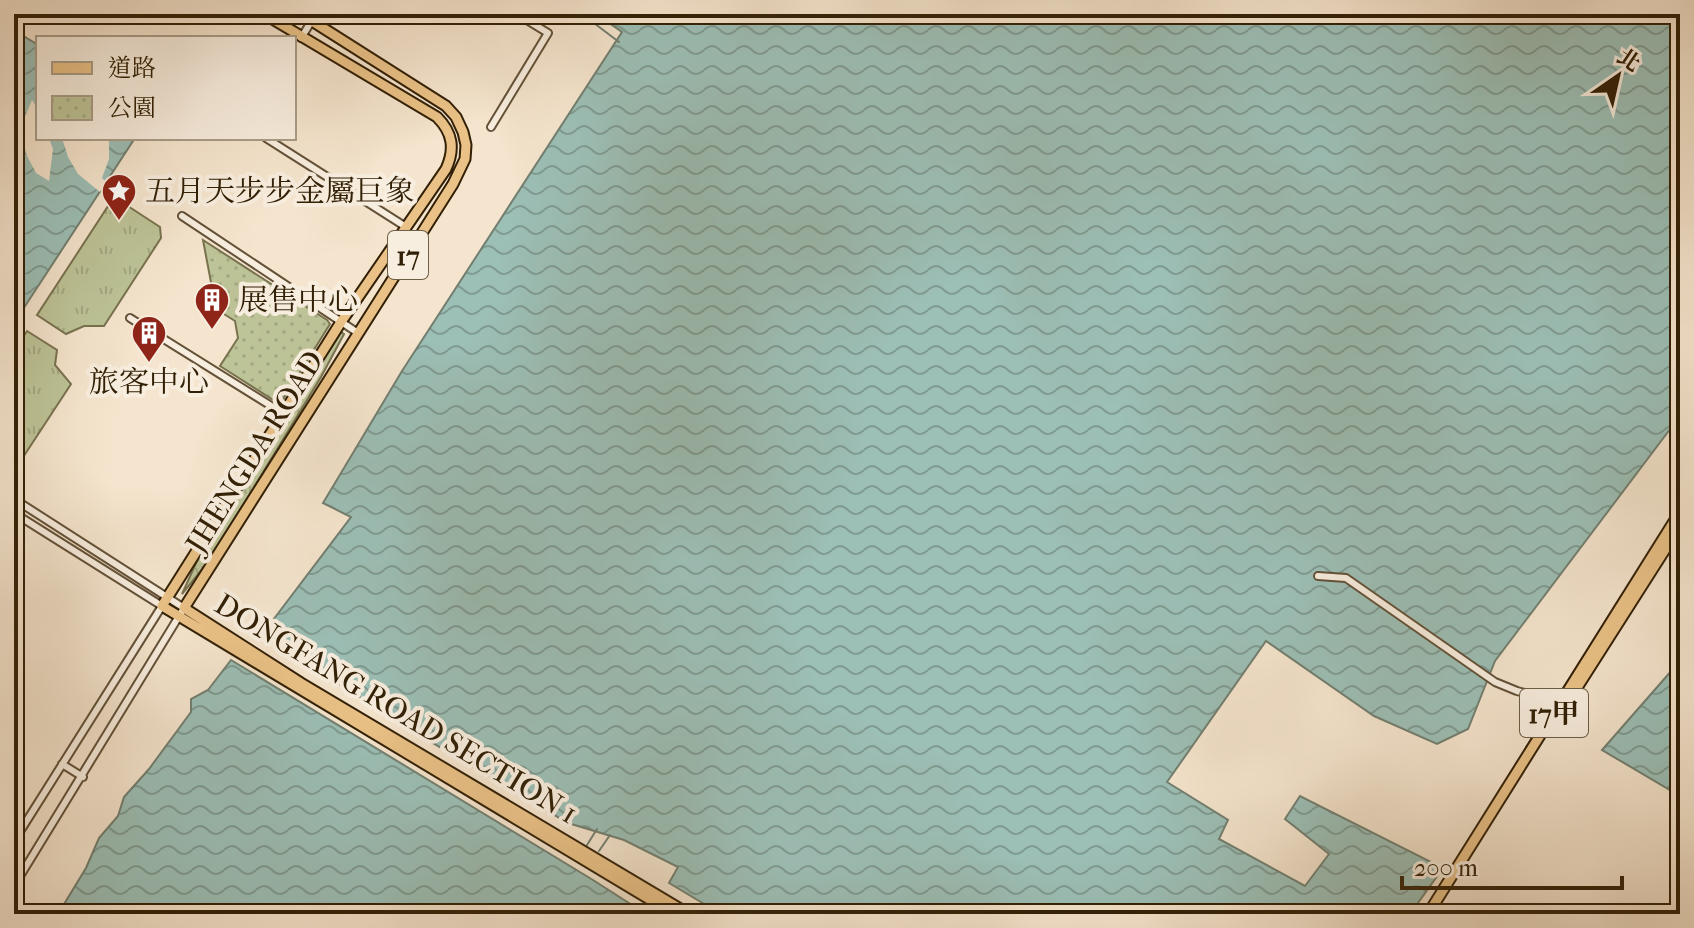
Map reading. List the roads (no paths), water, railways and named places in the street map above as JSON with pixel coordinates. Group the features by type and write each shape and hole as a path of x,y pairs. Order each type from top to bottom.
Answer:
{"main road":[{"name":"JHENGDA ROAD","path":"165,601 341,322 449,163 453,146 446,127 426,110 264,14"},
{"name":"JHENGDA ROAD","path":"182,612 453,184 465,159 463,132 446,106 314,18 301,14"},
{"name":"17甲","path":"1431,914 1680,512"},
{"name":"17甲","path":"1431,914 1680,526"},
{"name":"DONGFANG ROAD SECTION 1","path":"165,601 590,860"},
{"path":"590,860 674,914"},
{"path":"590,860 689,914"}],"street":[{"path":"491,127 548,33 517,14"},
{"path":"301,38 314,18"},
{"path":"269,140 406,227"},
{"path":"182,216 358,333"},
{"path":"130,318 284,414"},
{"name":"DONGFANG ROAD SECTION 1","path":"14,499 165,601"},
{"name":"DONGFANG ROAD SECTION 1","path":"14,513 165,601"},
{"path":"1318,576 1346,578 1495,682 1560,702"},
{"name":"JHENGDA ROAD","path":"14,841 165,601"},
{"name":"JHENGDA ROAD","path":"14,886 182,612"},
{"path":"62,764 83,777"}],"water":[{"path":"596,14 1680,14 1680,416 1495,661 1468,729 1437,744 1374,716 1266,641 1167,782 1228,820 1219,839 1305,886 1329,854 1285,819 1300,796 1443,868 1410,914 780,914 751,908 746,914 721,914 669,883 678,867 624,840 568,823 362,701 261,636 351,517 323,503 402,371 622,32"},
{"path":"14,30 36,44 36,140 134,140 14,323"},
{"path":"231,660 646,914 58,914 86,868 99,838 118,816 124,797 191,712 191,699 208,690"},
{"path":"1680,661 1680,796 1602,750"}],"waterway":[{"path":"582,14 619,42"},
{"path":"587,845 597,829"},
{"path":"599,851 610,835"}],"place":[{"name":"五月天步步金屬巨象","path":"119,222"},
{"name":"展售中心","path":"212,331"},
{"name":"旅客中心","path":"149,364"}]}
